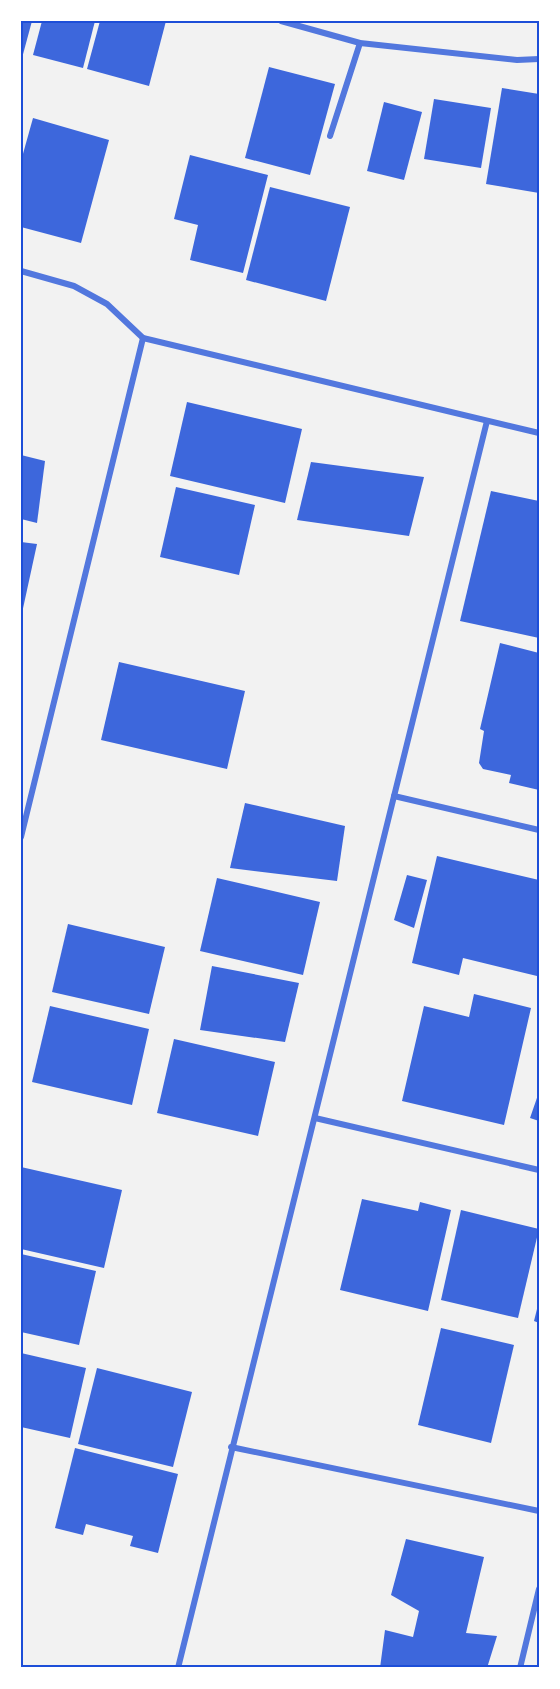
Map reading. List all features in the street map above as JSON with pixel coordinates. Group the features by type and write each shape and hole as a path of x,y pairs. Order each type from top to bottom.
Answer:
{"street":[{"path":"281,21 360,43 517,60 539,59"},
{"path":"330,136 360,43"},
{"path":"21,272 74,286 107,304 143,338 539,433"},
{"path":"21,837 143,338"},
{"path":"178,1668 487,421"},
{"path":"394,796 539,830"},
{"path":"315,1118 539,1170"},
{"path":"231,1447 539,1511"},
{"path":"519,1668 539,1589"}],"building":[{"path":"21,21 32,21 22,58 21,58"},
{"path":"42,21 95,21 83,68 33,55"},
{"path":"100,21 166,21 149,86 87,69"},
{"path":"269,67 335,84 310,175 245,158"},
{"path":"502,88 539,94 539,193 486,184"},
{"path":"434,99 491,108 481,168 424,159"},
{"path":"384,102 422,112 404,180 367,171"},
{"path":"33,118 109,140 81,243 21,227 21,161"},
{"path":"190,155 268,175 243,273 190,260 198,225 174,219"},
{"path":"270,187 350,207 326,301 246,280"},
{"path":"187,402 302,429 285,503 170,476"},
{"path":"21,455 45,461 37,523 21,519"},
{"path":"311,462 424,477 409,536 297,520"},
{"path":"176,487 255,505 239,575 160,557"},
{"path":"491,491 539,501 539,638 460,621"},
{"path":"21,542 37,544 22,613 21,613"},
{"path":"500,643 539,653 539,790 509,783 511,775 483,769 479,763 484,731 480,729"},
{"path":"119,662 245,691 227,769 101,740"},
{"path":"245,803 345,826 337,881 230,868"},
{"path":"437,856 539,880 537,976 463,958 459,975 412,963"},
{"path":"407,875 427,880 414,928 394,920"},
{"path":"217,878 320,902 303,975 200,951"},
{"path":"68,924 165,947 149,1014 52,992"},
{"path":"212,966 299,983 285,1042 200,1030"},
{"path":"474,994 531,1008 504,1125 402,1101 424,1006 469,1017"},
{"path":"50,1006 149,1029 132,1105 32,1082"},
{"path":"174,1039 275,1062 258,1136 157,1113"},
{"path":"539,1092 539,1121 530,1118"},
{"path":"21,1167 122,1190 104,1268 21,1249"},
{"path":"362,1199 418,1211 420,1202 451,1210 428,1311 340,1290"},
{"path":"461,1210 539,1229 518,1318 441,1300"},
{"path":"21,1254 96,1271 79,1345 21,1332"},
{"path":"539,1305 539,1323 534,1321"},
{"path":"441,1328 514,1345 491,1443 418,1425"},
{"path":"21,1353 86,1368 70,1438 21,1427"},
{"path":"97,1368 192,1392 173,1467 78,1444"},
{"path":"75,1448 178,1474 158,1553 130,1546 133,1536 86,1524 83,1535 55,1528"},
{"path":"406,1539 484,1557 466,1633 497,1636 487,1668 380,1668 385,1630 413,1637 419,1611 391,1595"}]}
